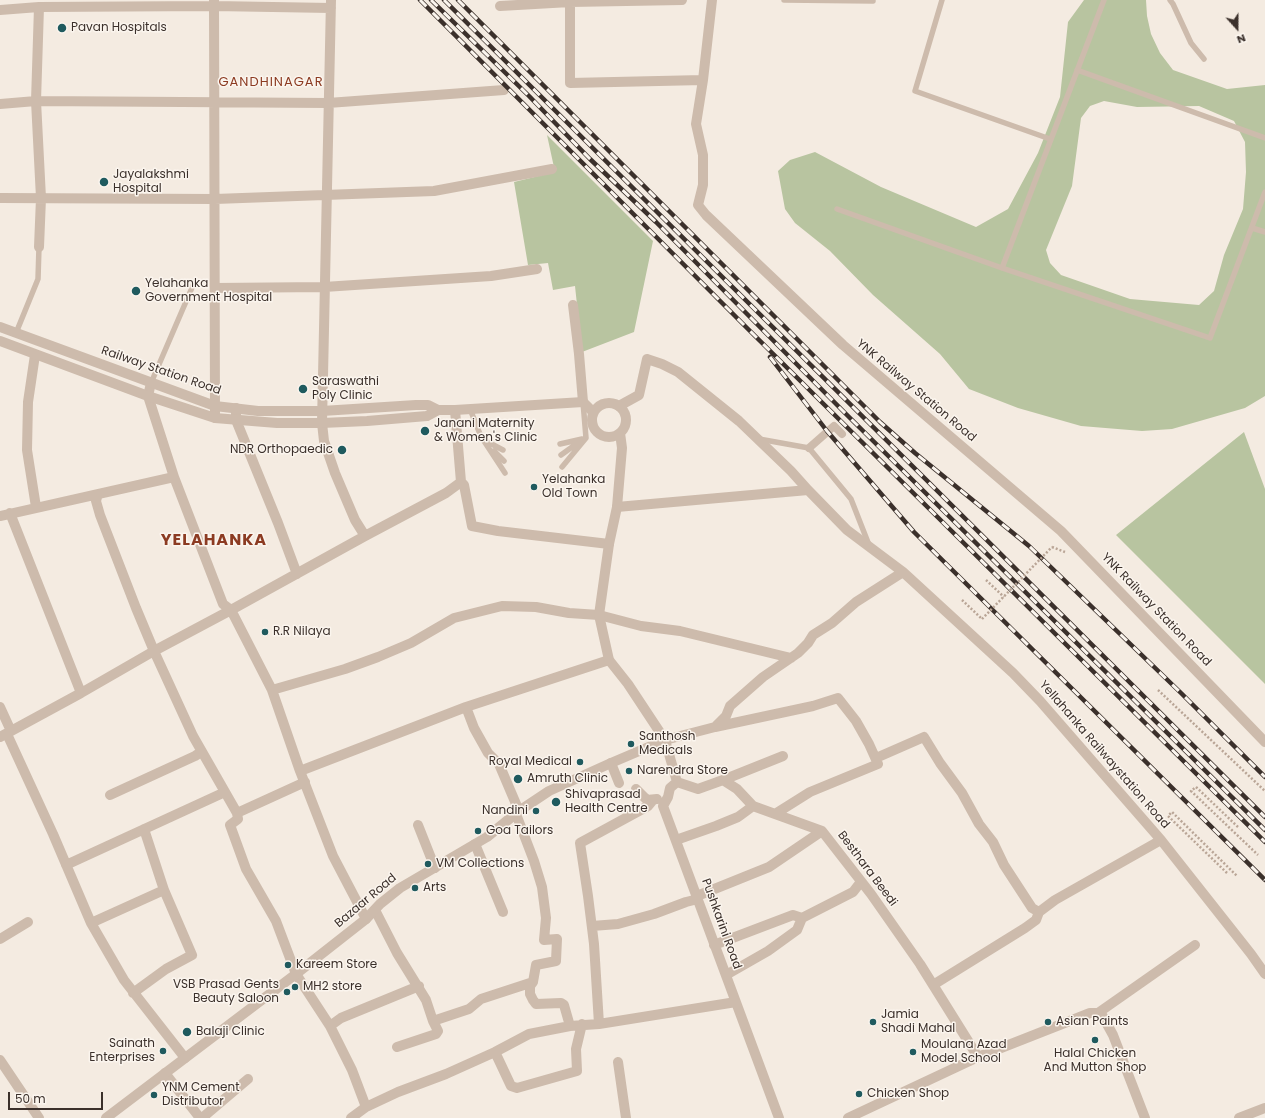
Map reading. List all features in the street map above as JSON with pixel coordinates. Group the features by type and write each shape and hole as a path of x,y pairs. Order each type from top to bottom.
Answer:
{"street":[{"path":"500,6 570,1 682,0"},
{"name":"YNK Railway Station Road","path":"712,0 703,80 696,124 703,155 703,185 698,205 706,215 843,345 1061,531 1265,742"},
{"path":"570,1 570,82 703,80"},
{"path":"214,3 216,288 215,418"},
{"path":"0,10 39,7 214,3 331,4 322,424 324,441 335,473 350,510 365,536"},
{"path":"39,7 36,101 41,198 39,247"},
{"path":"0,104 36,101 328,103 504,90"},
{"path":"0,198 215,199 434,191 552,169"},
{"path":"216,288 324,287 491,276 537,269"},
{"path":"573,306 583,402 593,412"},
{"name":"Railway Station Road","path":"0,327 215,406 258,411 322,412 416,404 428,405 438,410 455,410 583,402"},
{"name":"Railway Station Road","path":"0,341 148,396 215,418 277,423 322,424 427,416 438,410"},
{"path":"35,355 28,402 27,450 36,507"},
{"path":"619,406 639,394 647,359 678,372 717,403 756,438 791,471 848,530 903,572 856,602 832,623 812,635 808,643 791,658 763,677 730,706 726,716 715,727"},
{"path":"151,383 148,396 174,477 223,604 231,610 272,690 300,771 332,856 366,919"},
{"path":"603,403 614,403 623,410 626,416 624,428 615,436 610,437 598,434 592,424 593,412 603,403"},
{"path":"236,408 236,420 278,522 297,574"},
{"path":"455,410 461,482 464,485 472,526 498,531 609,544"},
{"path":"809,448 834,426 842,434"},
{"path":"620,433 622,448 617,507 609,544 599,615 609,660 628,684 665,740 678,782 698,789 783,756"},
{"path":"80,693 5,515 174,477"},
{"path":"6,734 154,651 446,493 461,482"},
{"path":"617,507 808,490"},
{"path":"98,494 96,501 100,514 154,651 201,752 237,813 238,819 230,825 246,870 276,921 296,974 330,1026 352,1070 366,1107"},
{"name":"Yellahanka Railwaystation Road","path":"903,572 1013,673 1040,701 1161,840 1251,954 1265,974"},
{"path":"272,690 345,669 411,643 454,618 502,606 536,606 569,613 599,615 641,626 680,631 791,658"},
{"path":"300,771 466,707 609,660"},
{"path":"665,740 715,727 813,706 838,698 856,721 878,764 810,792 775,814"},
{"path":"0,707 6,734 91,923 115,966 133,993 185,1058"},
{"path":"466,707 474,728 488,753 499,764 534,861 542,888 546,918 544,940 557,939 556,961 536,965 533,982 530,986 530,994 536,1004 561,1003 564,1005 570,1026"},
{"path":"876,758 924,737 940,763 962,793 979,824 993,842 1004,865 1032,908 1039,912"},
{"name":"Bazaar Road","path":"106,1118 296,974 366,919 380,904 400,888 487,837 517,812 549,791 665,740"},
{"path":"110,795 201,752"},
{"path":"611,763 619,783"},
{"name":"Besthara Beedi","path":"723,780 737,789 753,806 822,831 860,883 875,900 920,964 978,1058"},
{"path":"237,813 305,782"},
{"name":"Pushkarini Road","path":"678,782 670,788 668,797 663,806 779,1118"},
{"path":"636,789 648,800 668,797"},
{"path":"66,865 225,792"},
{"path":"599,1024 592,926 580,843 648,806 653,800"},
{"path":"676,840 738,817 753,806"},
{"path":"418,825 435,868"},
{"path":"133,993 166,969 192,955 164,890 144,829"},
{"path":"592,926 618,924 654,914 697,898 768,867 822,831"},
{"path":"933,985 1025,928 1036,920 1039,912 1055,900 1161,840"},
{"path":"475,844 503,912"},
{"path":"726,975 768,951 797,930 802,918 853,892 860,883"},
{"path":"91,923 164,890"},
{"path":"375,910 397,953 426,1000 438,1031 436,1034 397,1047"},
{"path":"714,945 793,915 802,918"},
{"path":"0,939 28,922"},
{"path":"848,1118 978,1058 1090,1013 1098,1013 1195,945"},
{"path":"434,1021 469,1009 481,999 533,982"},
{"path":"330,1026 341,1018 418,986"},
{"path":"351,1118 366,1107 398,1092 446,1074 495,1052 529,1034 582,1024 599,1024 736,1002"},
{"path":"1098,1013 1102,1015 1113,1035 1145,1118"},
{"path":"495,1052 511,1086 517,1088 577,1071 576,1049 582,1024"},
{"path":"0,1060 39,1118"},
{"path":"618,1062 626,1118"},
{"path":"165,1073 201,1118 248,1080"},
{"path":"1239,1118 1265,1108"}],"lane":[{"path":"784,0 873,1"},
{"path":"942,0 915,91 1050,139"},
{"path":"1002,268 1104,0"},
{"path":"1170,0 1191,42 1204,59"},
{"path":"1077,70 1265,138"},
{"path":"837,209 1002,268 1210,338 1265,192"},
{"path":"1252,228 1265,232"},
{"path":"16,333 38,279 39,247"},
{"path":"151,383 194,283"},
{"path":"562,467 586,438 583,402"},
{"path":"470,409 482,439 505,473"},
{"path":"560,444 586,438"},
{"path":"561,456 586,438"},
{"path":"756,438 809,448 851,499 869,547"},
{"path":"482,439 503,450"},
{"path":"482,439 504,461"}],"path":[{"path":"962,600 982,619 1052,548"},
{"path":"986,580 1004,597"},
{"path":"1158,690 1265,791"},
{"path":"1238,827 1196,786 1191,791 1258,855"},
{"path":"1227,874 1168,816 1172,812 1238,876"}],"green space":[{"path":"1084,0 1146,0 1147,16 1151,34 1160,53 1173,70 1227,89 1265,85 1265,396 1245,408 1172,429 1142,431 1081,426 1018,408 969,389 940,354 873,295 830,251 795,223 785,209 778,171 790,160 815,152 881,187 976,227 1008,209 1038,153 1060,97 1068,22","holes":["1104,101 1137,107 1199,106 1234,121 1245,142 1246,172 1243,209 1224,255 1214,291 1199,305 1130,299 1061,275 1050,263 1046,250 1072,186 1081,118 1090,106"]},
{"path":"547,135 653,241 634,332 582,352 575,286 553,290 548,263 528,265 514,182 555,172"},
{"path":"1244,432 1265,489 1265,684 1116,535"}],"railway":[{"path":"420,0 748,329 1265,842"},
{"path":"431,0 529,96 590,159 656,222 846,414 1265,830"},
{"path":"444,0 1265,817"},
{"path":"458,0 880,422 915,453 1029,546 1181,693 1265,777"},
{"path":"770,357 827,431 914,532 1265,880"}],"place":[{"name":"Pavan Hospitals","path":"62,28"},
{"name":"Jayalakshmi Hospital","path":"104,182"},
{"name":"Yelahanka Government Hospital","path":"136,291"},
{"name":"Saraswathi Poly Clinic","path":"303,389"},
{"name":"Janani Maternity & Women's Clinic","path":"425,431"},
{"name":"NDR Orthopaedic","path":"342,450"},
{"name":"Yelahanka Old Town","path":"534,487"},
{"name":"R.R Nilaya","path":"265,632"},
{"name":"Santhosh Medicals","path":"631,744"},
{"name":"Royal Medical","path":"580,762"},
{"name":"Narendra Store","path":"629,771"},
{"name":"Amruth Clinic","path":"518,779"},
{"name":"Shivaprasad Health Centre","path":"556,802"},
{"name":"Nandini","path":"536,811"},
{"name":"Goa Tailors","path":"478,831"},
{"name":"VM Collections","path":"428,864"},
{"name":"Arts","path":"415,888"},
{"name":"Kareem Store","path":"288,965"},
{"name":"MH2 store","path":"295,987"},
{"name":"VSB Prasad Gents Beauty Saloon","path":"287,992"},
{"name":"Jamia Shadi Mahal","path":"873,1022"},
{"name":"Asian Paints","path":"1048,1022"},
{"name":"Balaji Clinic","path":"187,1032"},
{"name":"Halal Chicken And Mutton Shop","path":"1095,1040"},
{"name":"Sainath Enterprises","path":"163,1051"},
{"name":"Moulana Azad Model School","path":"913,1052"},
{"name":"Chicken Shop","path":"859,1094"},
{"name":"YNM Cement Distributor","path":"154,1095"}],"district":[{"name":"GANDHINAGAR","path":"271,83"},
{"name":"YELAHANKA","path":"214,541"}]}
